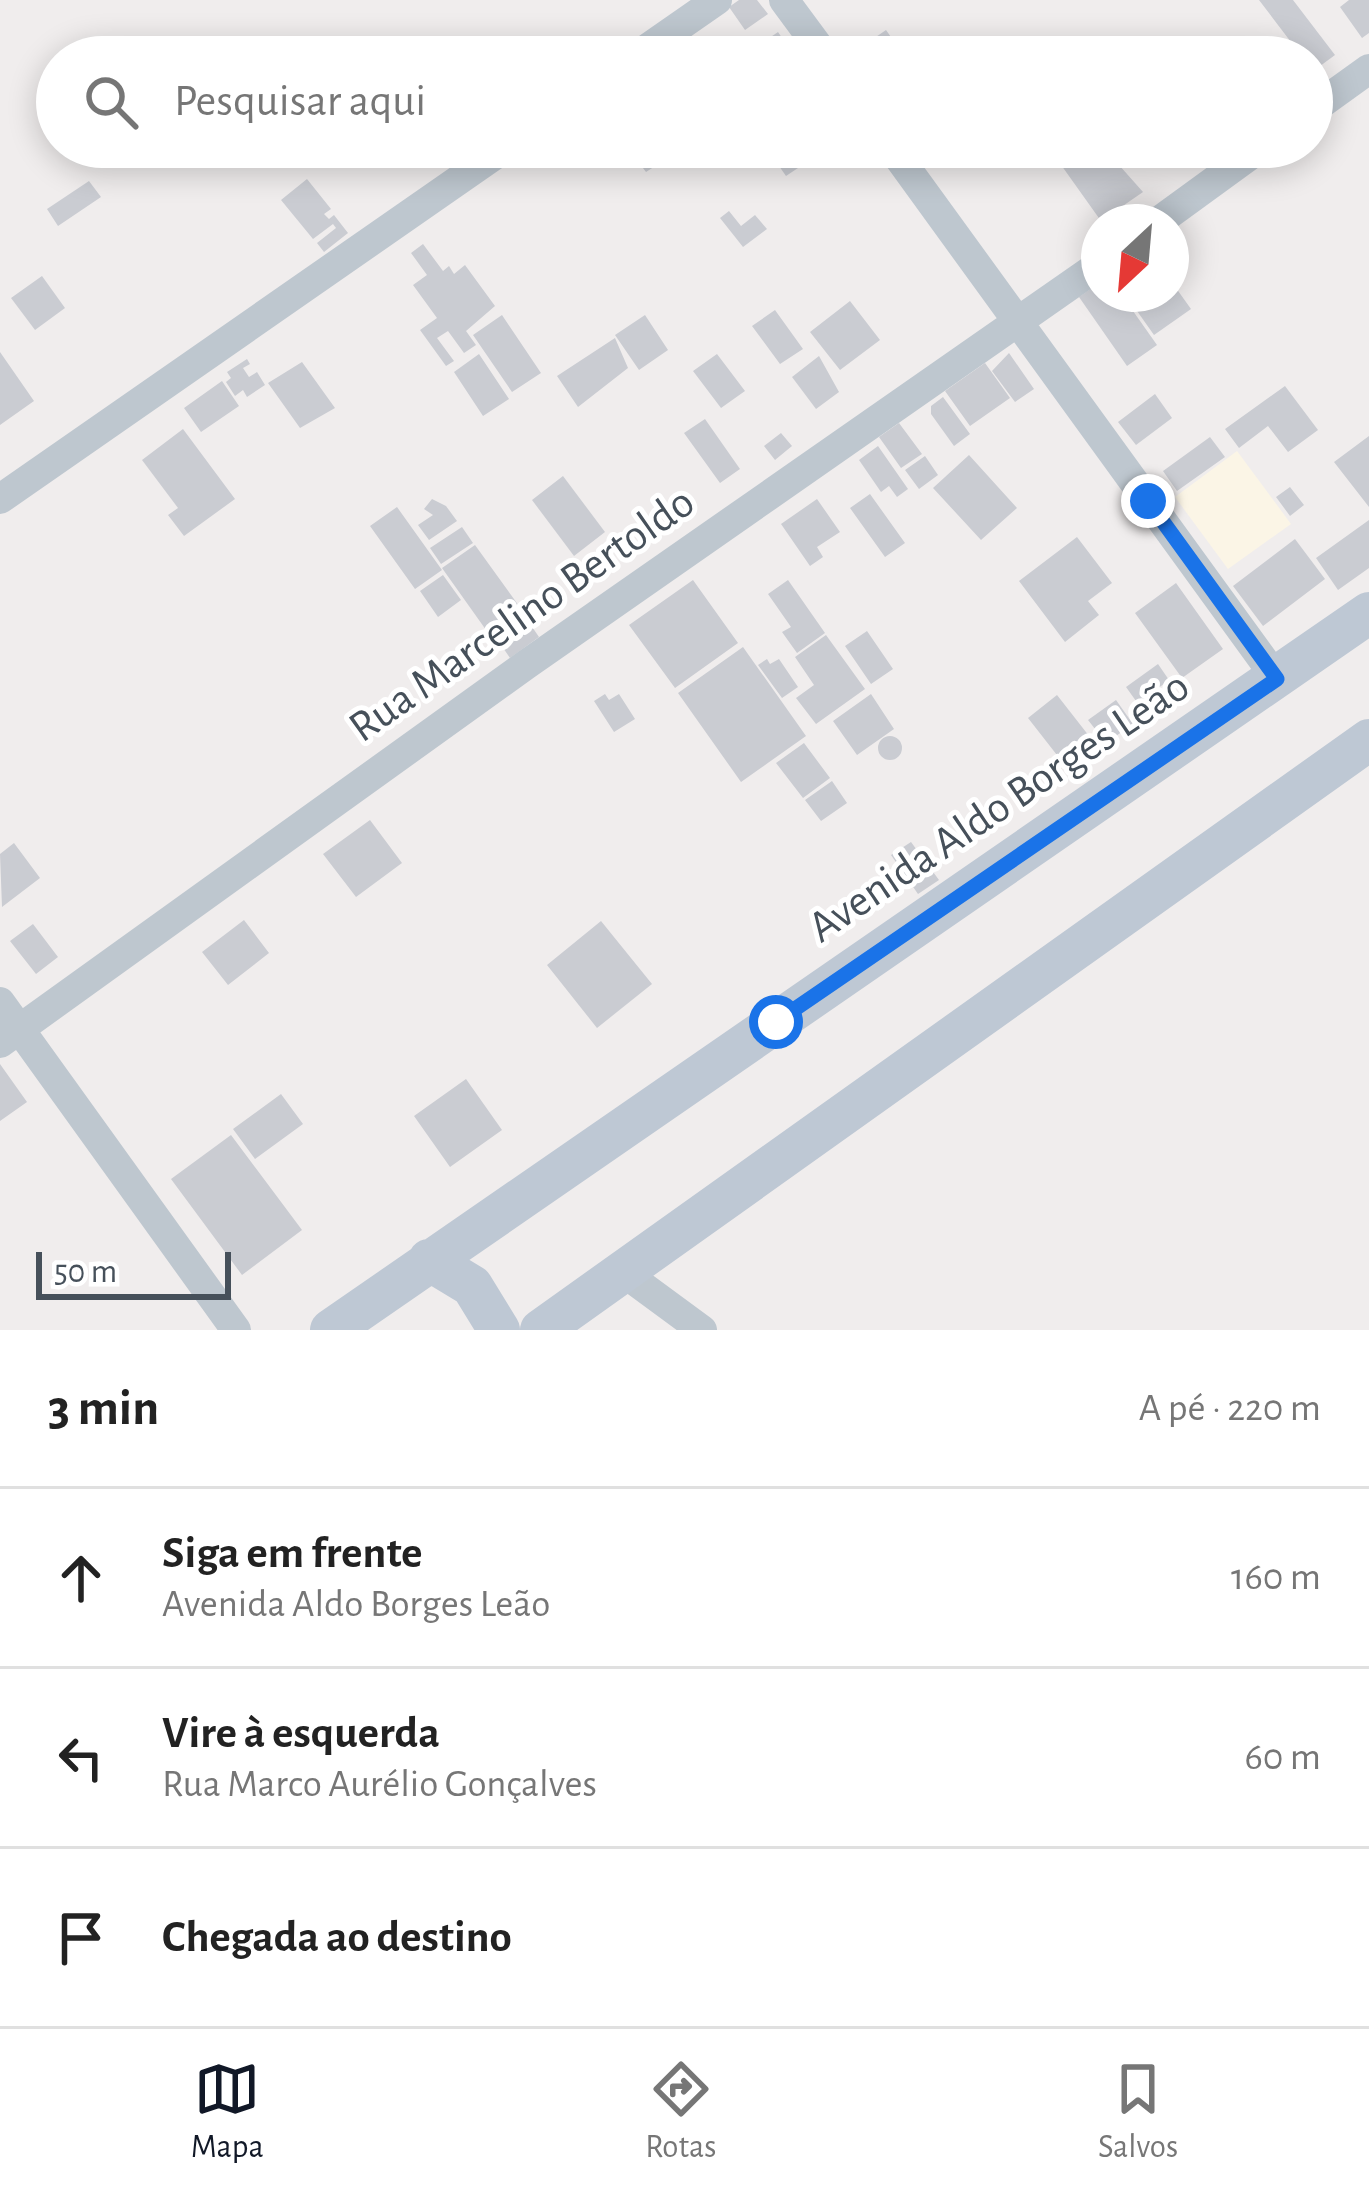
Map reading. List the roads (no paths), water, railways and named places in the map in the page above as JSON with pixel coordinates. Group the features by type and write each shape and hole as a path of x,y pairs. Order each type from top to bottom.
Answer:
{"street":[{"path":"665,36 717,0"},
{"path":"784,0 811,36"},
{"path":"1333,95 1369,68"},
{"path":"0,500 476,168"},
{"path":"906,168 1277,679"},
{"path":"1183,204 1232,168"},
{"name":"Rua Marcelino Bertoldo","path":"10,1036 527,664 1081,278"},
{"name":"Avenida Aldo Borges Leão","path":"331,1330 1369,613"},
{"path":"541,1330 1369,740"},
{"path":"0,1002 10,1036 236,1330"},
{"path":"429,1260 472,1286 499,1330"},
{"path":"623,1272 702,1330"}]}
